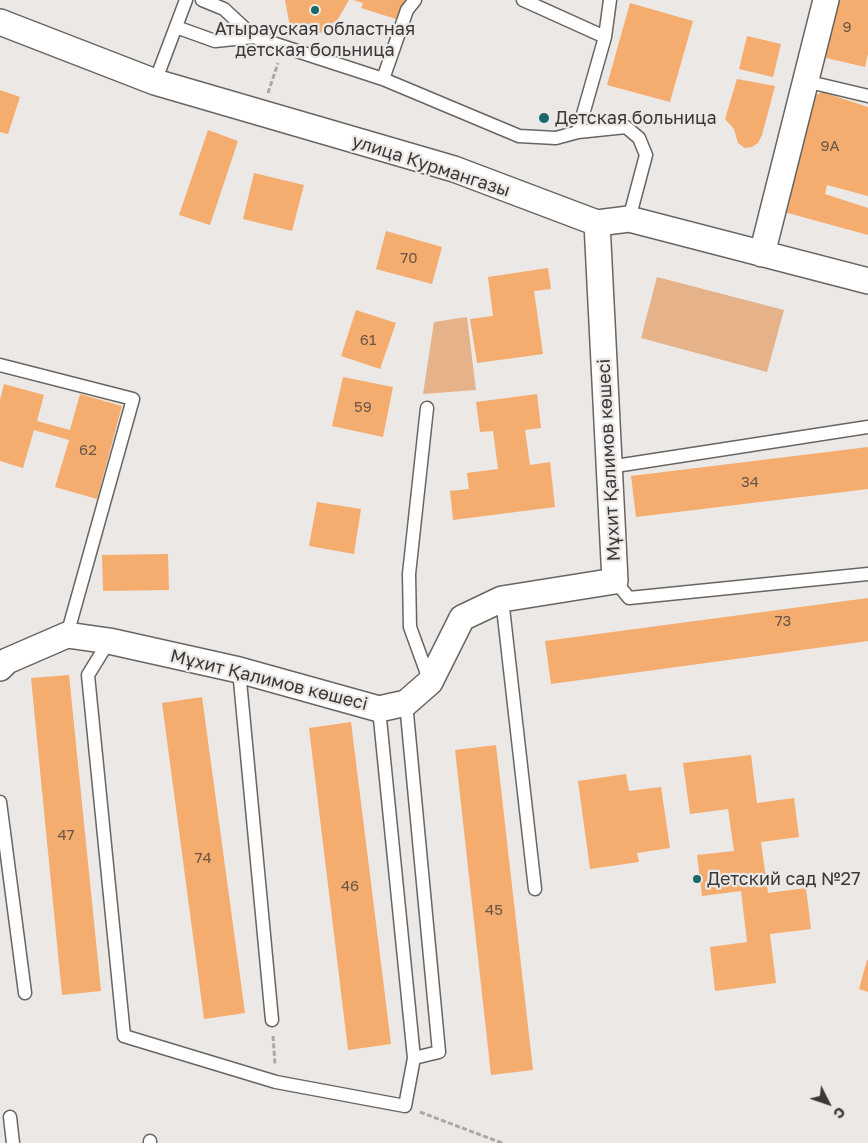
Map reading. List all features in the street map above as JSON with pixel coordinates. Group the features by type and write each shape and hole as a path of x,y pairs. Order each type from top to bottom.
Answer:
{"street":[{"path":"762,254 826,0"},
{"name":"улица Курмангазы","path":"0,22 155,82 261,115 454,169 597,223 629,219 868,281"},
{"name":"Мұхит Қалимов көшесі","path":"67,635 109,641 239,670 379,708 406,703 430,682 462,618 502,599 615,581 597,223"},
{"path":"0,668 7,662 67,635"}],"lane":[{"path":"155,82 186,0"},
{"path":"202,0 224,9 254,38"},
{"path":"383,78 407,10 415,0"},
{"path":"523,0 605,37"},
{"path":"578,132 605,37 610,0"},
{"path":"176,27 215,41 254,38 383,78 520,136 556,138 578,132 626,128 639,138 646,155 629,219"},
{"path":"805,81 868,96"},
{"path":"0,366 132,399 67,635"},
{"path":"427,408 408,574 410,627 430,682"},
{"path":"609,467 868,427"},
{"path":"615,581 629,598 868,574"},
{"path":"502,599 535,889"},
{"path":"109,641 88,675 124,1036 276,1082 405,1106 414,1058 379,708"},
{"path":"239,670 272,1020"},
{"path":"406,703 439,1052 414,1058"},
{"path":"0,802 24,993"},
{"path":"10,1117 13,1143"}],"path":[{"path":"261,115 283,48"},
{"path":"272,1020 276,1082"},
{"path":"405,1106 502,1143"}],"shaded area":[{"path":"657,277 784,310 767,372 641,338"},
{"path":"467,317 476,390 423,394 434,322"}],"building":[{"name":"Атырауская областная детская больница","path":"285,0 349,0 338,19 320,33 304,36 290,27"},
{"name":"Атырауская областная детская больница","path":"353,0 406,0 399,20 361,8 363,3"},
{"path":"833,0 868,0 868,54 865,67 818,56"},
{"path":"630,3 693,21 670,102 607,85"},
{"path":"747,36 781,44 773,77 739,69"},
{"path":"737,79 775,86 762,135 758,143 752,147 745,148 738,143 734,129 725,119"},
{"path":"0,90 20,97 8,134 0,132"},
{"path":"822,92 868,107 868,196 827,185 825,194 868,208 868,235 777,210 803,102"},
{"path":"208,130 238,141 210,225 179,215"},
{"path":"254,173 304,185 292,231 243,219"},
{"path":"386,231 442,247 432,284 376,269"},
{"path":"548,268 551,289 534,291 543,354 477,363 470,319 493,316 488,277"},
{"path":"356,310 396,323 380,369 341,356"},
{"path":"343,377 393,387 383,437 332,426"},
{"path":"4,384 44,395 37,421 70,430 80,394 122,406 97,499 55,487 69,440 34,430 23,468 0,461 0,400"},
{"path":"537,394 541,428 525,430 530,465 550,462 555,507 453,520 450,491 469,489 467,473 498,469 493,431 480,432 476,402"},
{"path":"868,447 868,489 636,517 631,476"},
{"path":"317,502 361,509 354,554 309,546"},
{"path":"168,554 169,590 103,591 102,555"},
{"path":"868,598 868,641 551,684 545,641"},
{"path":"69,675 101,991 62,995 31,678"},
{"path":"202,697 245,1013 204,1019 162,703"},
{"path":"351,722 391,1044 348,1050 309,728"},
{"path":"496,745 533,1070 491,1075 455,750"},
{"path":"751,755 757,803 794,798 799,837 761,842 768,893 806,888 811,929 770,934 776,983 715,991 710,947 747,942 741,891 702,896 697,855 734,851 728,809 690,814 683,763"},
{"path":"626,774 629,791 661,787 670,848 637,853 639,862 590,869 578,781"},
{"path":"868,960 868,992 859,989"}],"place":[{"name":"Атырауская областная детская больница","path":"315,10"},
{"name":"Детская больница","path":"544,118"},
{"name":"Детский сад №27","path":"697,879"}]}
